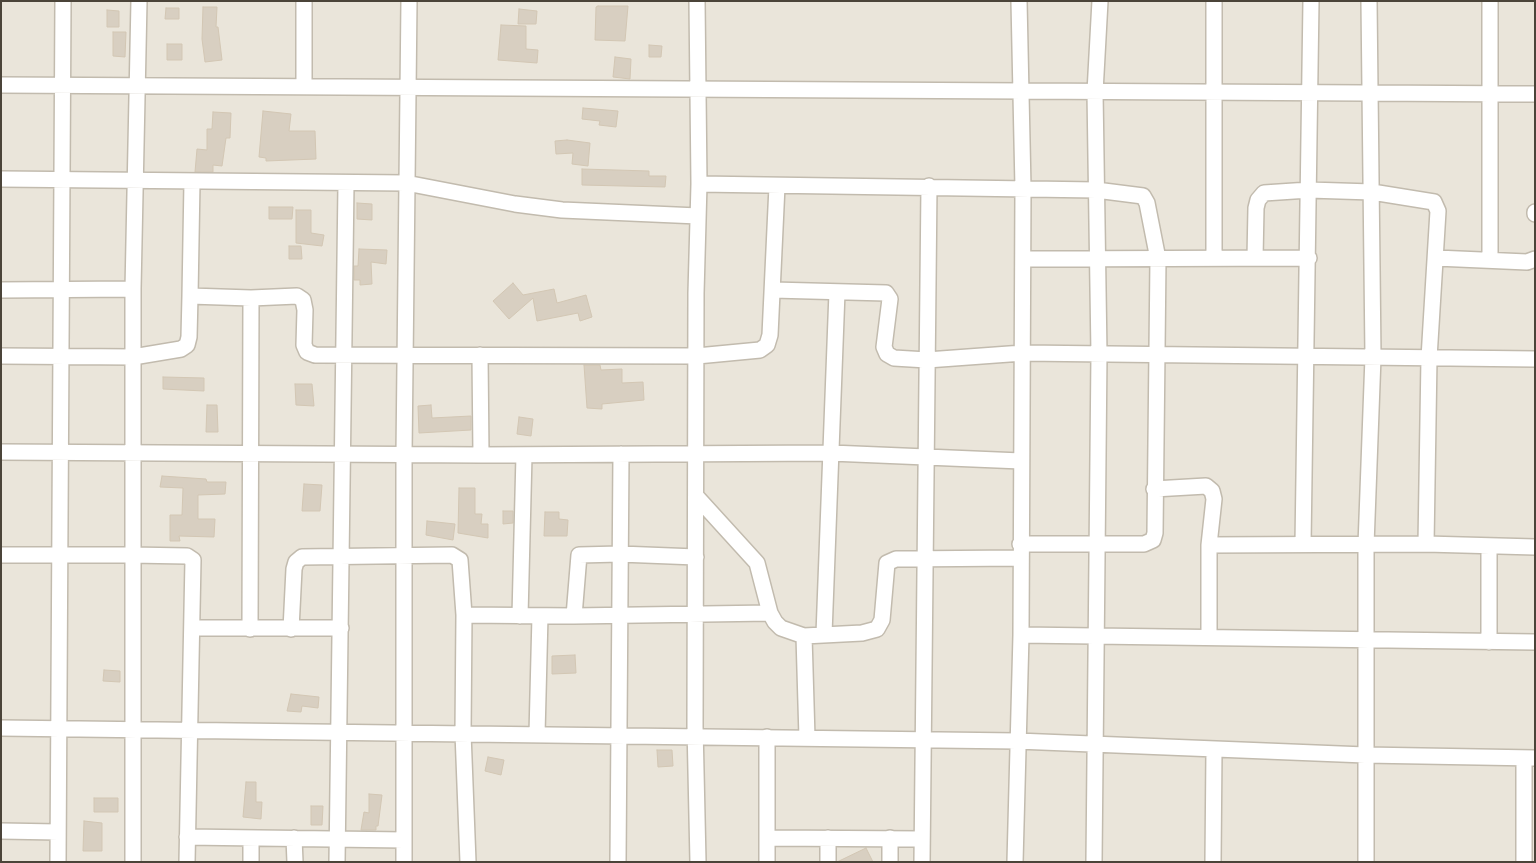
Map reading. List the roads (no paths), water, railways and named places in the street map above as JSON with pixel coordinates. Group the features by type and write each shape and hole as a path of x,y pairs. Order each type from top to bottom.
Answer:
{"street":[{"path":"58,862 63,1"},
{"path":"133,862 134,730 131,555 133,289 139,1"},
{"path":"304,1 304,87"},
{"path":"404,862 404,454 409,1"},
{"path":"697,1 698,216 695,454 695,736 698,862"},
{"path":"1015,862 1021,635 1023,353 1023,188 1019,1"},
{"path":"1094,862 1099,354 1095,92 1100,1"},
{"path":"1214,1 1214,258"},
{"path":"1303,544 1311,1"},
{"path":"1366,862 1366,545 1373,357 1369,1"},
{"path":"1490,1 1490,259"},
{"path":"1,85 1535,94"},
{"path":"1,179 346,184 406,183 515,204 562,210 698,216"},
{"path":"1,356 133,357 181,349 187,345 192,182"},
{"path":"337,862 346,184"},
{"path":"696,496 756,563 770,613 782,628 804,636 862,633 877,629 882,620 887,563 896,559 1096,545 1144,544 1153,540 1155,533 1158,259 1147,203 1143,196 1096,190 1023,188 698,184"},
{"path":"190,296 251,298 297,296 303,300 304,345 307,352 316,355 697,356 760,350 767,344 770,335 774,290 777,186"},
{"path":"922,862 929,186"},
{"path":"1255,258 1258,200 1264,193 1309,190 1372,192 1434,202 1438,211 1429,358 1426,544"},
{"path":"1023,259 1308,258"},
{"path":"1436,258 1527,262 1535,259"},
{"path":"1,290 133,289"},
{"path":"774,290 886,294 890,299 884,347 887,354 894,358 927,360 1023,353 1535,359"},
{"path":"824,634 837,292"},
{"path":"250,629 251,298"},
{"path":"480,355 481,455"},
{"path":"1,452 251,452 481,455 831,453 1021,461"},
{"path":"618,862 621,454"},
{"path":"520,616 524,455"},
{"path":"1154,489 1206,486 1212,491 1214,499 1210,545 1208,637"},
{"path":"1210,545 1426,544 1535,547"},
{"path":"1489,546 1489,642"},
{"path":"1,555 60,553 187,556 193,560 187,862"},
{"path":"292,629 296,562 302,557 341,558 452,555 460,560 464,615 463,733 468,862"},
{"path":"574,616 579,555 696,556"},
{"path":"464,615 620,616 770,613"},
{"path":"537,734 540,616"},
{"path":"192,628 341,628"},
{"path":"1021,635 1535,642"},
{"path":"804,636 807,738"},
{"path":"1,728 1017,741 1214,750 1529,758 1524,862"},
{"path":"767,862 768,738"},
{"path":"1213,862 1214,750"},
{"path":"1,831 58,832"},
{"path":"187,837 404,840"},
{"path":"294,838 295,862"},
{"path":"767,838 922,839"},
{"path":"828,838 828,862"},
{"path":"890,838 890,862"},
{"path":"251,839 251,862"}]}
